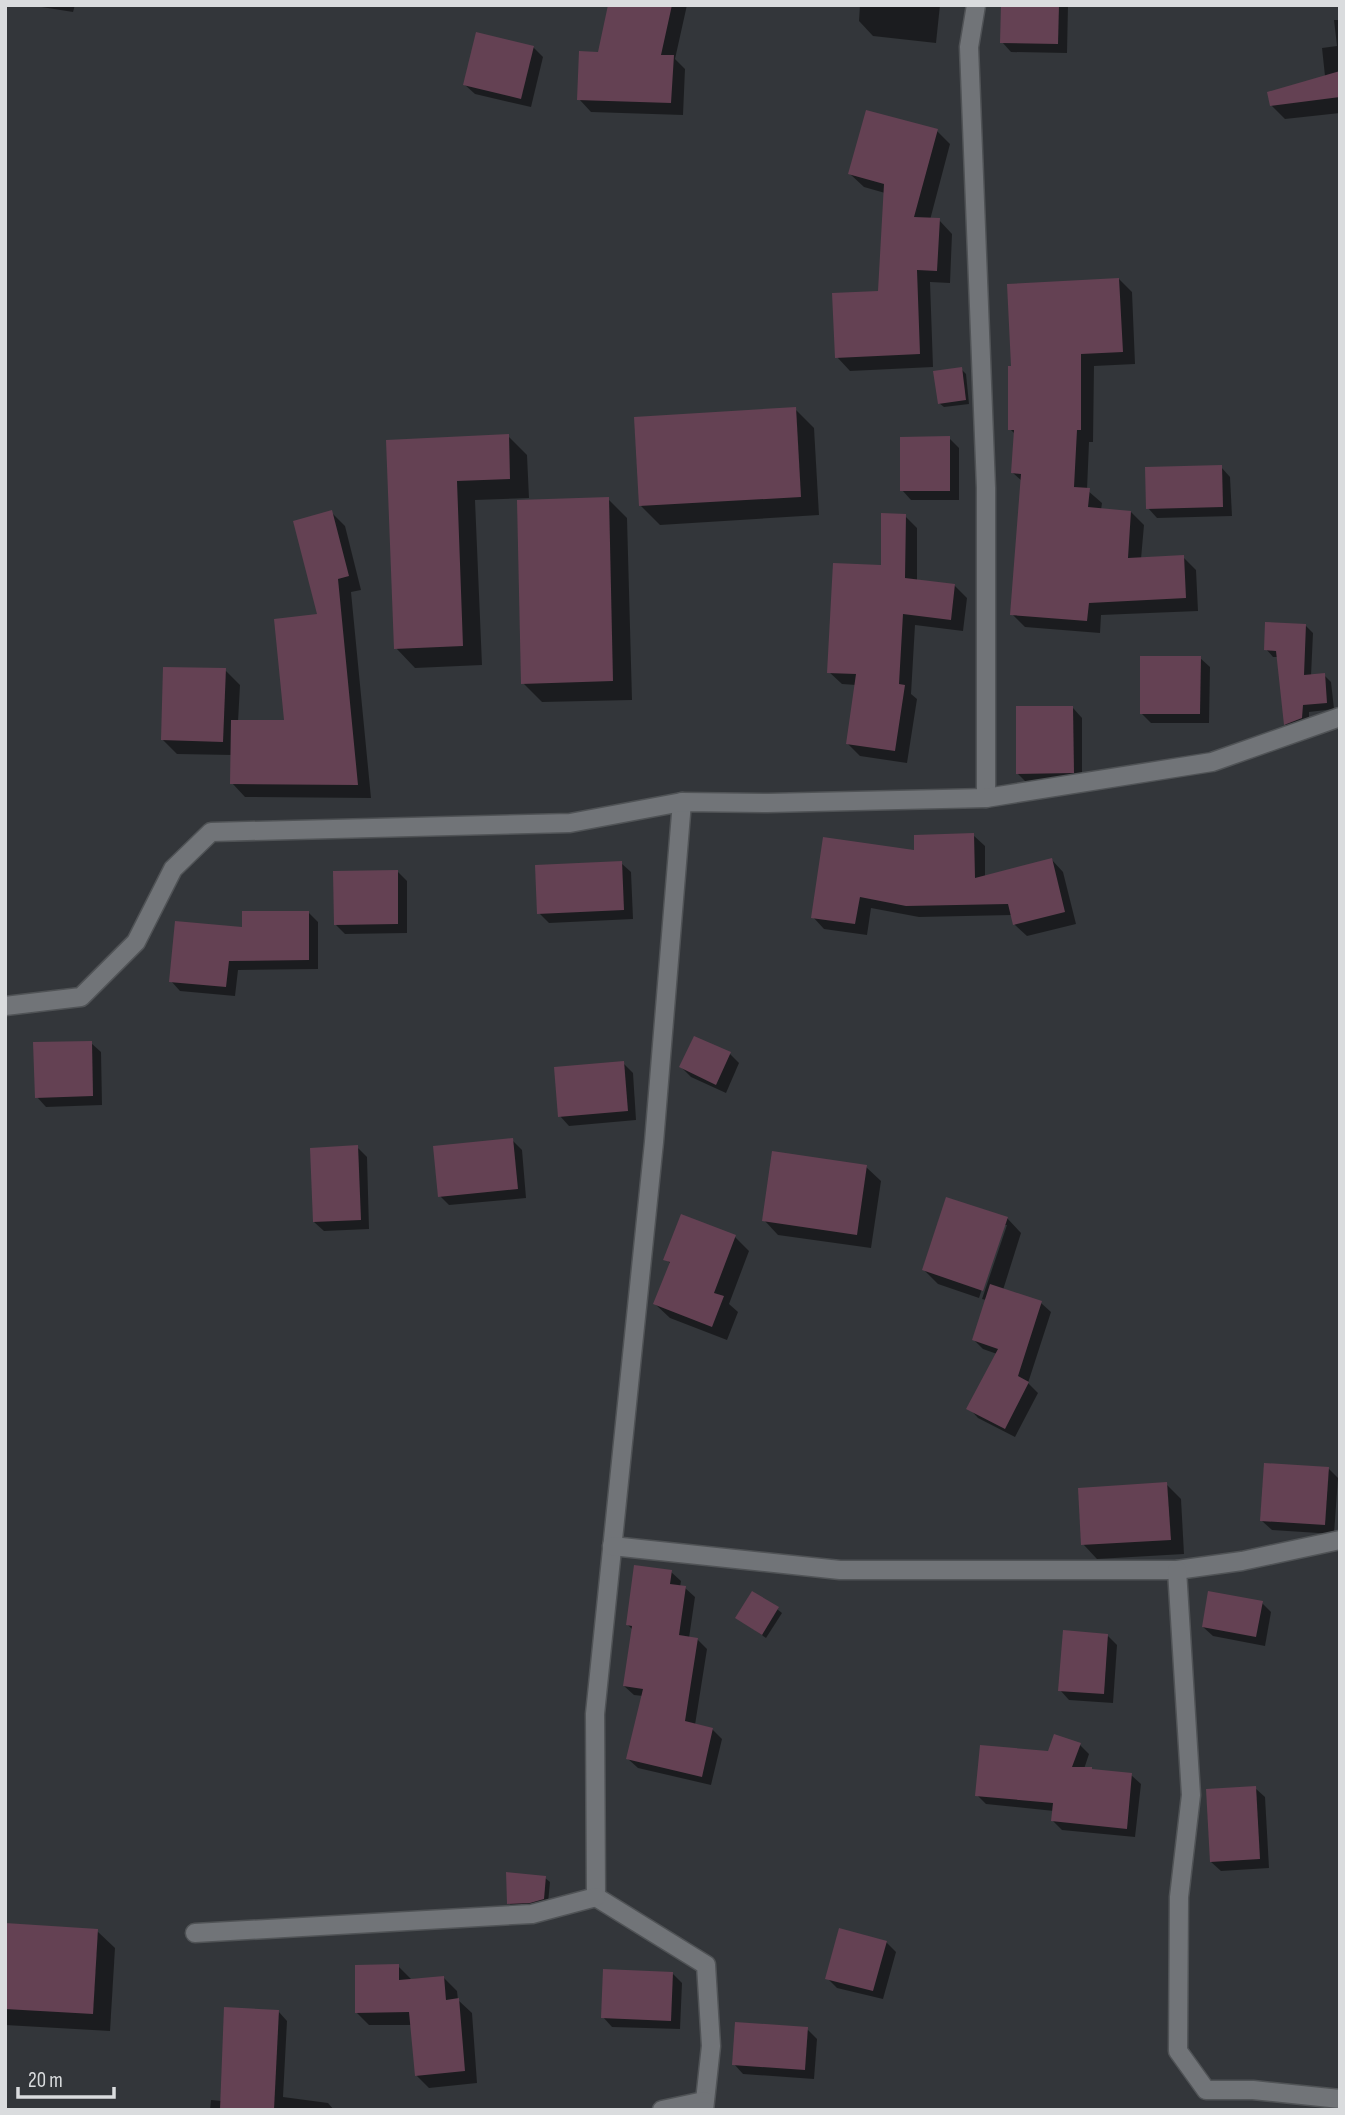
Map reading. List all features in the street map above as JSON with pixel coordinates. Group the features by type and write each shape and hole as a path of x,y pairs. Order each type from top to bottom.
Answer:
{"street":[{"path":"976,5 969,47 986,488 986,798"},
{"path":"5,1006 81,997 136,942 173,869 211,832 570,823 682,802 768,803 986,798 1212,762 1340,717"},
{"path":"596,1898 595,1714 654,1142 682,802"},
{"path":"612,1546 840,1570 1177,1570 1242,1561 1340,1540"},
{"path":"1177,1570 1191,1795 1179,1897 1178,2051 1206,2090 1340,2099"},
{"path":"195,1933 532,1914 596,1898 706,1965 711,2046 704,2105 663,2110"}],"building":[{"path":"608,5 672,5 661,55 674,55 671,103 577,100 579,51 598,52"},
{"path":"1001,5 1059,5 1058,44 1000,43"},
{"path":"476,32 534,46 521,99 463,85"},
{"path":"1340,71 1340,97 1270,106 1267,92"},
{"path":"866,110 938,129 914,217 940,218 937,271 917,270 920,354 835,358 832,293 878,291 884,184 848,174"},
{"path":"1119,278 1123,352 1081,354 1081,430 1077,430 1074,487 1090,488 1088,507 1131,511 1128,558 1184,555 1186,598 1089,603 1087,621 1010,615 1021,474 1011,473 1014,430 1008,430 1008,366 1011,366 1007,284"},
{"path":"962,367 966,400 938,404 933,371"},
{"path":"796,407 801,497 639,506 634,417"},
{"path":"509,434 510,479 457,481 463,646 394,649 386,440"},
{"path":"950,436 950,491 900,491 900,437"},
{"path":"1222,465 1223,507 1146,509 1145,467"},
{"path":"609,497 613,681 521,684 517,500"},
{"path":"332,510 349,576 338,579 358,785 230,784 231,720 284,720 274,619 317,614 293,521"},
{"path":"881,513 906,514 905,578 955,584 951,620 903,614 899,684 905,685 895,751 846,744 856,674 827,673 833,563 881,565"},
{"path":"1265,622 1306,624 1304,675 1325,673 1327,703 1303,705 1302,718 1284,725 1276,651 1264,650"},
{"path":"1140,656 1201,656 1200,714 1140,714"},
{"path":"163,667 226,668 223,742 161,740"},
{"path":"1016,706 1073,706 1074,773 1016,774"},
{"path":"974,833 975,878 1052,858 1065,912 1013,925 1008,904 906,906 860,897 855,924 811,918 823,837 914,850 914,835"},
{"path":"622,861 624,910 537,914 535,865"},
{"path":"398,870 398,924 334,925 333,871"},
{"path":"242,911 309,911 309,960 229,961 226,987 169,982 175,921 242,927"},
{"path":"694,1036 731,1052 716,1085 679,1067"},
{"path":"92,1041 93,1096 35,1098 33,1042"},
{"path":"624,1061 628,1111 558,1117 554,1067"},
{"path":"513,1138 518,1189 438,1197 433,1146"},
{"path":"358,1145 361,1220 313,1222 310,1148"},
{"path":"772,1151 867,1165 857,1235 762,1221"},
{"path":"946,1197 1008,1217 983,1291 922,1270"},
{"path":"681,1214 736,1235 714,1293 724,1296 712,1327 653,1304 670,1262 663,1260"},
{"path":"990,1284 1042,1301 1018,1376 1029,1382 1005,1429 966,1409 998,1349 972,1340"},
{"path":"1264,1463 1329,1467 1325,1525 1260,1521"},
{"path":"1167,1482 1171,1540 1081,1545 1078,1488"},
{"path":"634,1565 672,1570 670,1584 686,1586 679,1635 698,1638 685,1721 713,1728 702,1777 626,1759 643,1689 623,1686 632,1626 626,1625"},
{"path":"752,1591 779,1607 762,1635 735,1618"},
{"path":"1208,1591 1263,1601 1256,1637 1202,1627"},
{"path":"1063,1630 1108,1634 1104,1694 1058,1691"},
{"path":"1054,1734 1081,1743 1072,1767 1132,1773 1127,1829 1051,1821 1053,1803 975,1796 980,1745 1048,1751"},
{"path":"1256,1786 1260,1859 1210,1862 1206,1789"},
{"path":"506,1872 546,1876 544,1899 507,1904"},
{"path":"5,1923 98,1929 93,2014 5,2009"},
{"path":"839,1928 887,1941 873,1991 825,1979"},
{"path":"399,1964 399,1980 444,1976 446,2000 459,1998 465,2071 415,2076 409,2012 355,2013 355,1965"},
{"path":"603,1969 673,1972 671,2021 601,2018"},
{"path":"224,2007 279,2010 274,2110 220,2110"},
{"path":"735,2022 808,2027 805,2070 732,2065"}]}
